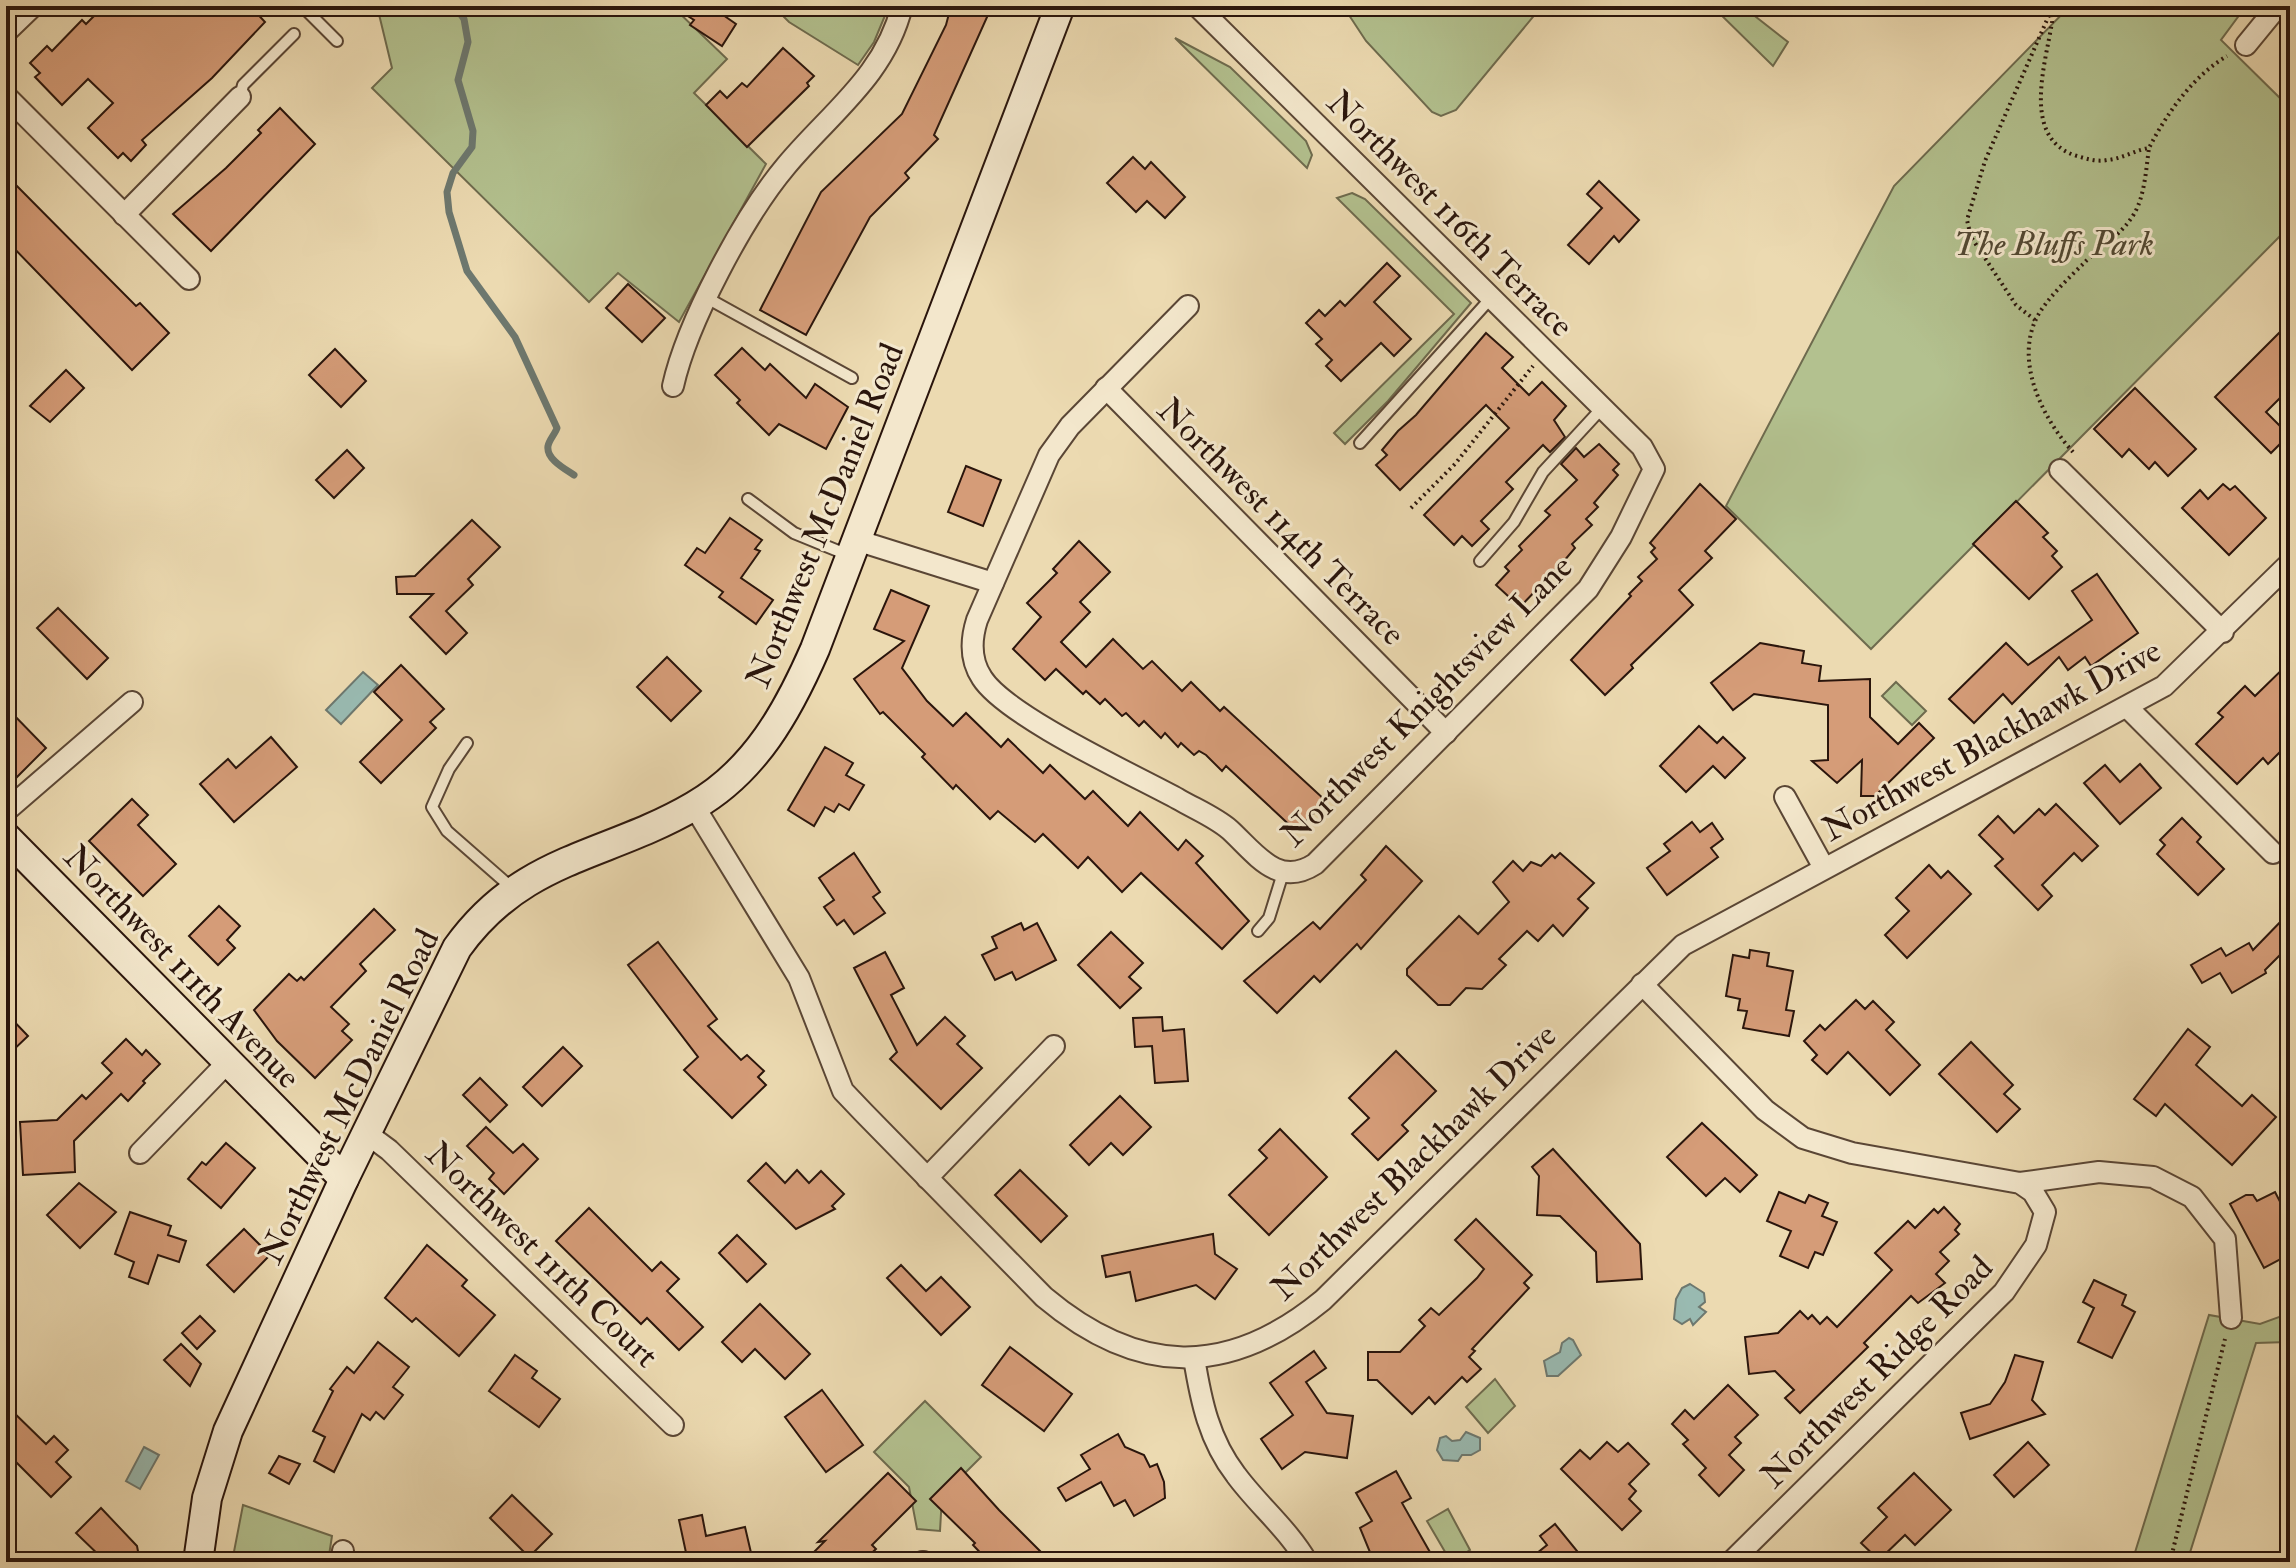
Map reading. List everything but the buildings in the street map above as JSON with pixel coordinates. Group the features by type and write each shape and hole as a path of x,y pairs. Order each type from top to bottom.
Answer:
{"street":[{"path":"6,32 33,6"},
{"path":"673,386 686,337 771,185 872,73 887,49 902,6"},
{"name":"Northwest McDaniel Road","path":"198,1562 207,1498 228,1431 444,970 471,929 513,890 543,871 694,806 754,757 785,710 815,649 1060,6"},
{"name":"Northwest 116th Terrace","path":"1197,6 1603,407 1642,447 1654,469"},
{"path":"2246,45 2278,6"},
{"path":"6,96 189,279"},
{"path":"124,215 240,97"},
{"path":"1188,306 1070,426 1049,455 975,628 973,657 982,679 1015,707 1045,727 1214,819 1280,872"},
{"name":"Northwest 114th Terrace","path":"1106,388 1446,733"},
{"name":"Northwest Knightsview Lane","path":"1280,872 1297,873 1315,864 1588,589 1621,537 1654,469"},
{"path":"2060,470 2223,632"},
{"path":"853,548 993,583"},
{"name":"Northwest Blackhawk Drive","path":"694,806 799,978 843,1091 1071,1320 1130,1348 1194,1358 1216,1356 1269,1339 1323,1300 1642,984 1699,935 2164,686 2223,632 2290,563"},
{"path":"6,811 132,702"},
{"path":"2127,707 2273,853"},
{"name":"Northwest Blackhawk Drive","path":"1785,797 1824,868"},
{"name":"Northwest 111th Avenue","path":"6,837 344,1179"},
{"path":"1642,984 1765,1110 1803,1138 1852,1153 2020,1183 2099,1172 2153,1177 2192,1197 2225,1239 2231,1318"},
{"path":"927,1178 1054,1046"},
{"path":"140,1153 227,1063"},
{"name":"Northwest 111th Court","path":"366,1133 389,1150 673,1425"},
{"name":"Northwest Ridge Road","path":"1731,1562 2004,1292 2036,1245 2045,1212 2033,1192 2020,1183"},
{"path":"1194,1358 1203,1416 1234,1474 1298,1546 1307,1562"}],"lane":[{"path":"302,6 337,41"},
{"path":"240,97 243,85 294,34"},
{"path":"707,298 852,378"},
{"path":"1360,443 1491,298"},
{"path":"1480,561 1514,522 1543,472 1603,407"},
{"path":"748,499 794,533 853,548"},
{"path":"467,743 449,769 432,807 447,831 513,890"},
{"path":"1258,931 1269,918 1280,872"}],"path":[{"path":"2045,6 2051,11 2052,22 2040,105 2053,140 2070,154 2095,160 2108,160 2149,148"},
{"path":"2035,320 2016,305 1971,237 1967,220 1985,161 2051,11"},
{"path":"2060,470 2076,455 2059,436 2031,379 2029,348 2035,320 2066,283 2126,225 2136,211 2149,148 2161,125 2201,76 2246,45"},
{"path":"1411,508 1455,464 1545,352"},
{"path":"2170,1562 2231,1318"}],"green space":[{"path":"377,6 672,6 727,59 694,93 766,164 679,322 618,273 589,302 372,88 392,68"},
{"path":"773,6 889,6 874,42 858,65 789,22"},
{"path":"1343,6 1542,6 1456,110 1441,116 1432,112 1366,41"},
{"path":"1712,6 1742,6 1788,42 1773,66"},
{"name":"The Bluffs Park","path":"2070,6 2246,6 2221,40 2290,108 2290,226 1871,649 1726,506 1894,186"},
{"path":"1175,38 1230,67 1306,141 1312,155 1307,168"},
{"path":"1352,193 1365,199 1471,303 1388,401 1345,444 1334,433 1454,314 1337,198"},
{"path":"1896,682 1926,711 1912,725 1882,696"},
{"path":"2290,1313 2290,1342 2256,1343 2187,1562 2132,1562 2209,1315 2260,1324"},
{"path":"1495,1379 1515,1406 1488,1433 1466,1407"},
{"path":"925,1401 981,1457 942,1496 940,1531 917,1529 909,1487 874,1452"},
{"path":"243,1505 332,1536 328,1562 232,1562"},
{"path":"1448,1509 1470,1550 1451,1562 1427,1521"}],"water":[{"path":"363,672 378,685 341,724 326,710"},
{"path":"1690,1284 1704,1293 1705,1302 1699,1307 1706,1312 1693,1325 1690,1319 1682,1324 1674,1319 1676,1299 1682,1288"},
{"path":"1569,1338 1581,1355 1558,1376 1547,1376 1544,1361 1560,1352 1562,1343"},
{"path":"1466,1432 1480,1438 1480,1450 1471,1455 1462,1455 1458,1461 1443,1460 1437,1450 1440,1438 1446,1436 1452,1441 1460,1440"},
{"path":"144,1447 159,1455 140,1489 126,1481"}],"waterway":[{"path":"455,6 464,19 468,42 458,80 473,131 472,147 453,173 447,192 449,212 467,271 515,337 557,428 548,451 557,463 574,475"}]}
